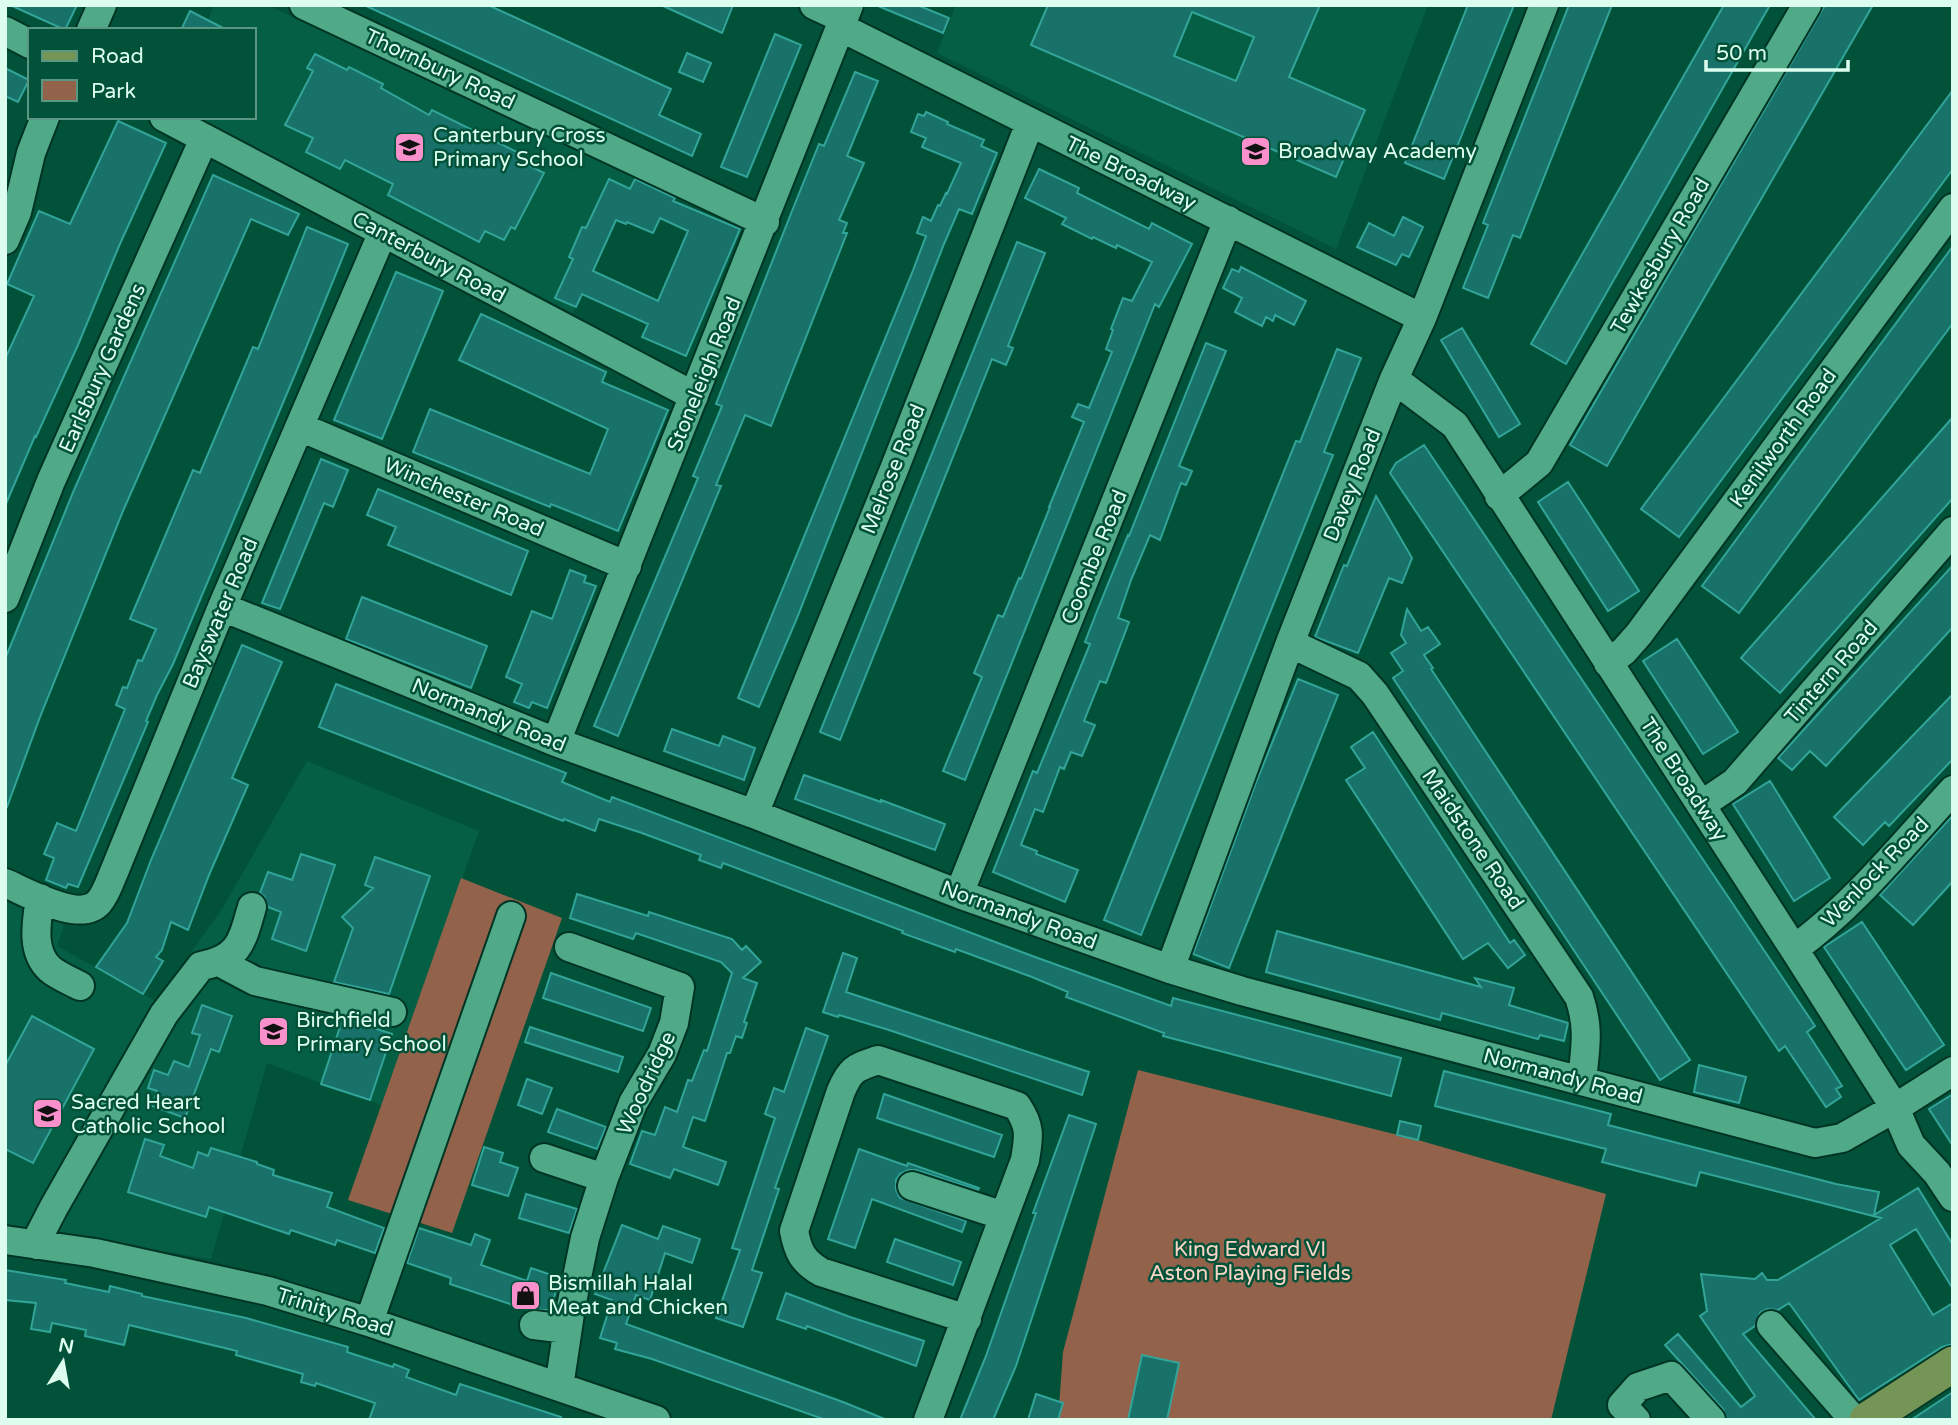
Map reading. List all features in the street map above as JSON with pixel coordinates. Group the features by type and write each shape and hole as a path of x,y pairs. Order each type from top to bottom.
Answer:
{"main road":[{"path":"1867,1420 1953,1364"}],"street":[{"path":"92,28 103,5"},
{"name":"Thornbury Road","path":"304,5 765,222"},
{"name":"The Broadway","path":"814,5 845,17 1030,123 1422,318"},
{"name":"Davey Road","path":"1170,968 1290,643 1394,379 1422,318 1544,5"},
{"name":"Tewkesbury Road","path":"1499,496 1539,463 1807,5"},
{"name":"Stoneleigh Road","path":"556,742 845,17"},
{"path":"5,31 28,43"},
{"path":"5,240 17,212 31,153 44,119"},
{"name":"Canterbury Road","path":"168,119 694,396"},
{"name":"Melrose Road","path":"754,814 1030,123"},
{"name":"Earlsbury Gardens","path":"5,598 51,481 204,139"},
{"name":"Kenilworth Road","path":"1608,663 1624,651 1639,634 1953,208"},
{"name":"Coombe Road","path":"960,894 1228,220"},
{"name":"Bayswater Road","path":"5,883 65,908 82,911 98,903 114,872 222,607 383,232"},
{"name":"The Broadway","path":"1394,379 1454,425 1895,1108 1911,1145 1937,1173 1953,1196"},
{"name":"Winchester Road","path":"300,427 627,566"},
{"name":"Tintern Road","path":"1701,805 1735,782 1953,531"},
{"name":"Normandy Road","path":"222,607 556,742 754,814 960,894 1242,991 1815,1143 1842,1138 1895,1108"},
{"name":"Maidstone Road","path":"1290,643 1359,676 1375,694 1579,997 1586,1018 1587,1037 1582,1081"},
{"name":"Wenlock Road","path":"1794,949 1817,933 1844,907 1953,790"},
{"path":"40,898 37,937 44,962 51,970 80,986"},
{"path":"37,1245 54,1207 164,1014 201,966 221,962 242,942 252,907"},
{"path":"369,1322 511,916"},
{"name":"Woodridge","path":"559,1387 585,1238 604,1178 634,1103 662,1054 691,990 569,947"},
{"path":"221,962 255,981 392,1012"},
{"path":"928,1420 967,1319 1025,1160 1029,1134 1026,1119 1017,1106 878,1060 849,1073 794,1231 798,1252 807,1264 821,1272 967,1319"},
{"path":"1895,1108 1953,1071"},
{"path":"544,1158 604,1178"},
{"path":"912,1186 1004,1216"},
{"name":"Trinity Road","path":"5,1241 95,1253 268,1291 369,1322 656,1420"},
{"path":"534,1325 567,1329"},
{"path":"1770,1325 1854,1420"},
{"path":"1636,1420 1622,1405 1638,1387 1671,1376 1711,1420"}],"shaded area":[{"name":"Canterbury Cross Primary School","path":"214,5 267,5 635,177 573,313 193,119 256,119 256,28 205,28"},
{"name":"Broadway Academy","path":"956,5 1428,5 1336,249 937,53"},
{"name":"Birchfield Primary School","path":"307,761 479,831 381,1105 267,1063 211,1259 5,1227 5,901 64,925 57,946 156,1001 222,909"}],"green space":[{"path":"461,878 562,918 452,1233 348,1200"},
{"name":"King Edward VI Aston Playing Fields","path":"1138,1070 1418,1140 1606,1194 1551,1420 1058,1420 1063,1352"}],"building":[{"path":"10,5 77,5 66,28"},
{"path":"364,5 488,5 671,89 659,115 701,134 692,156"},
{"path":"661,5 733,5 722,33"},
{"path":"917,5 949,18 943,33 878,6"},
{"path":"1048,5 1320,5 1289,77 1365,110 1336,177 1031,45","holes":["1192,12 1254,37 1236,81 1174,56"]},
{"path":"1468,5 1514,5 1444,179 1405,163"},
{"path":"1569,5 1612,5 1520,238 1513,235 1488,298 1463,288 1488,225 1483,223"},
{"path":"1724,5 1770,5 1566,364 1531,344"},
{"path":"1825,5 1873,5 1607,466 1570,445"},
{"path":"190,11 223,28 182,28"},
{"path":"775,34 801,45 747,177 721,167"},
{"path":"687,53 711,63 703,82 679,72"},
{"path":"315,54 383,84 381,88 429,115 432,110 523,155 520,161 544,173 515,229 511,227 504,240 485,231 479,242 388,195 393,184 345,160 340,169 306,152 313,138 285,125 313,71 307,68"},
{"path":"5,68 28,80 18,102 5,96"},
{"path":"855,72 878,81 847,156 864,163 839,220 847,223 843,233 847,233 771,426 745,415 716,485 721,486 618,736 594,726 698,478 693,476 722,406 716,404 792,211 819,144 824,146"},
{"path":"1953,90 1953,169 1679,537 1641,509"},
{"path":"926,112 984,140 981,146 997,153 972,214 959,209 759,707 738,698 912,273 926,236 917,233 923,217 931,221 961,163 922,147 926,138 911,132 918,114 924,116"},
{"path":"118,121 166,143 5,506 5,359 34,296 7,284 39,211 70,224"},
{"path":"1039,169 1079,188 1077,193 1149,229 1152,223 1192,244 1159,307 1155,304 965,780 943,771 982,677 974,673 998,615 1003,617 1019,578 1021,579 1084,422 1072,417 1078,404 1089,408 1112,352 1106,349 1123,298 1132,301 1152,262 1117,245 1116,248 1093,237 1092,239 1062,224 1066,218 1025,198"},
{"path":"213,175 299,214 288,235 251,219 123,511 5,807 5,659 74,490"},
{"path":"609,179 630,189 635,179 675,198 673,201 740,229 686,356 642,337 648,324 582,294 576,307 555,298 573,259 569,257 582,227 586,228","holes":["660,218 688,231 658,301 593,271 616,220 653,233"]},
{"path":"1403,217 1423,227 1409,257 1402,254 1396,265 1357,247 1369,223 1394,236"},
{"path":"307,227 348,244 78,887 68,884 66,888 46,880 54,858 44,854 57,823 76,831 125,709 116,705 123,687 127,688 138,660 142,661 156,629 130,619 193,470 200,473 253,347 258,349"},
{"path":"1017,242 1045,253 1008,346 1013,348 1006,365 992,359 840,740 820,732"},
{"path":"1953,246 1953,323 1739,613 1702,586"},
{"path":"1241,267 1306,301 1294,325 1275,315 1273,321 1266,317 1262,326 1235,312 1242,298 1223,288 1232,269 1239,272"},
{"path":"396,272 443,291 382,439 334,420"},
{"path":"481,314 606,372 602,382 668,410 618,531 413,452 430,409 590,474 608,429 459,360"},
{"path":"1462,328 1520,424 1499,437 1441,340"},
{"path":"1206,343 1226,351 1179,466 1192,471 1186,485 1181,483 1160,540 1150,535 1131,580 1118,618 1129,622 1106,683 1100,681 1084,721 1095,725 1082,756 1071,752 1064,769 1060,767 1043,812 1035,809 1021,845 1037,851 1036,854 1078,870 1065,902 993,872 1033,771 1037,773 1090,644 1085,642"},
{"path":"1337,349 1361,358 1324,452 1333,455 1141,935 1104,920 1296,441 1300,442"},
{"path":"1953,417 1953,498 1780,693 1741,658"},
{"path":"1424,445 1815,1026 1807,1032 1842,1086 1836,1089 1841,1097 1826,1107 1785,1046 1779,1051 1390,473 1396,463"},
{"path":"321,459 348,470 333,507 324,503 280,609 262,603"},
{"path":"1568,482 1639,591 1608,611 1538,502"},
{"path":"378,489 528,551 511,595 388,545 396,527 367,515"},
{"path":"1376,496 1412,558 1402,583 1389,578 1358,653 1315,637"},
{"path":"1953,565 1953,627 1826,766 1810,751 1792,770 1778,758"},
{"path":"570,570 586,576 584,582 596,586 547,708 532,702 529,708 514,702 522,684 506,677 532,611 552,619"},
{"path":"362,597 487,646 471,688 346,639"},
{"path":"1407,609 1421,631 1428,627 1440,644 1424,655 1433,668 1431,669 1690,1060 1660,1080 1393,678 1403,671 1391,653 1406,643 1401,635"},
{"path":"1677,639 1738,732 1703,754 1643,661"},
{"path":"242,645 282,662 232,778 248,785 188,930 171,922 162,950 156,957 163,961 143,994 96,967 127,923"},
{"path":"1298,679 1338,695 1229,968 1193,954 1257,780"},
{"path":"336,684 566,773 562,782 610,802 612,797 1171,1006 1173,998 1401,1058 1391,1096 1163,1036 1164,1033 1066,997 1068,992 1032,977 956,949 955,952 902,933 903,931 723,863 721,868 699,860 701,855 642,833 599,819 595,831 564,819 563,821 319,727"},
{"path":"1953,694 1953,759 1889,826 1885,822 1863,845 1834,817"},
{"path":"672,729 719,746 723,736 755,748 744,780 664,751"},
{"path":"1373,732 1510,943 1514,940 1525,955 1508,968 1488,943 1463,959 1346,780 1365,768 1351,747"},
{"path":"804,775 945,824 935,850 795,799"},
{"path":"1770,781 1830,878 1794,901 1733,804"},
{"path":"1953,815 1953,881 1913,925 1880,895"},
{"path":"301,854 335,865 306,951 272,939 281,912 268,907 260,893 268,872 292,880"},
{"path":"375,857 430,876 389,994 334,982 353,928 342,917 373,888 365,885"},
{"path":"577,894 648,916 649,912 732,939 742,950 746,946 761,962 743,978 757,983 744,1022 747,1023 742,1038 736,1036 730,1053 727,1053 705,1121 693,1117 683,1147 726,1162 718,1185 674,1169 670,1178 630,1164 642,1131 655,1135 665,1107 677,1112 688,1080 692,1081 704,1050 707,1051 732,973 721,962 636,933 633,939 570,918"},
{"path":"1862,922 1944,1045 1906,1070 1824,947"},
{"path":"1277,931 1481,987 1475,978 1514,988 1509,1005 1568,1023 1564,1041 1540,1035 1538,1039 1442,1013 1440,1020 1266,972"},
{"path":"843,953 857,958 846,992 1089,1072 1082,1095 889,1030 823,1012"},
{"path":"551,973 651,1008 643,1031 543,998"},
{"path":"202,1005 232,1016 219,1052 211,1049 185,1118 152,1106 157,1091 148,1088 154,1070 168,1075 174,1061 189,1067 200,1035 192,1033"},
{"path":"32,1016 94,1049 33,1163 5,1149 5,1066"},
{"path":"343,1018 392,1034 370,1100 321,1084"},
{"path":"530,1027 623,1057 618,1072 525,1042"},
{"path":"806,1028 828,1036 775,1188 779,1189 752,1270 762,1273 743,1327 716,1318 740,1250 732,1248 775,1118 765,1114 774,1088 784,1092"},
{"path":"1699,1065 1746,1077 1739,1103 1694,1092"},
{"path":"1444,1071 1611,1114 1608,1125 1836,1184 1879,1192 1874,1215 1918,1188 1953,1245 1953,1289 1916,1229 1890,1245 1933,1315 1953,1303 1953,1344 1942,1347 1859,1400 1789,1303 1778,1310 1767,1309 1760,1313 1755,1326 1743,1334 1816,1420 1727,1420 1723,1409 1665,1345 1678,1334 1741,1407 1755,1396 1700,1316 1707,1311 1701,1274 1755,1279 1762,1273 1767,1280 1778,1280 1881,1218 1700,1172 1696,1186 1602,1162 1606,1149 1435,1106"},
{"path":"527,1079 552,1088 542,1114 518,1105"},
{"path":"884,1094 1002,1135 994,1157 877,1118"},
{"path":"1953,1094 1953,1146 1929,1109"},
{"path":"557,1109 606,1127 597,1149 548,1132"},
{"path":"1069,1115 1096,1124 1016,1366 993,1420 960,1420 986,1356 1036,1213 1033,1213"},
{"path":"1400,1121 1421,1126 1418,1140 1397,1135"},
{"path":"145,1139 164,1145 160,1156 193,1168 198,1152 208,1156 211,1148 257,1162 274,1170 273,1175 332,1193 327,1207 384,1228 375,1253 337,1240 335,1245 291,1230 289,1234 209,1207 206,1217 128,1192"},
{"path":"484,1147 503,1153 500,1162 518,1168 508,1196 472,1185"},
{"path":"859,1149 979,1188 978,1190 916,1170 900,1174 896,1180 896,1190 900,1198 966,1221 962,1232 872,1199 855,1248 828,1239"},
{"path":"526,1194 577,1209 569,1233 519,1218"},
{"path":"622,1225 658,1239 663,1226 700,1239 692,1263 665,1253 650,1300 636,1295 626,1324 887,1420 826,1420 652,1359 615,1349 617,1343 600,1338 612,1300 595,1294"},
{"path":"419,1228 471,1245 475,1234 490,1240 481,1265 527,1281 531,1268 560,1278 550,1310 528,1310 450,1284 451,1278 407,1263"},
{"path":"895,1239 961,1262 953,1285 887,1262"},
{"path":"5,1270 66,1280 65,1283 109,1292 110,1286 142,1296 246,1318 348,1347 347,1352 393,1367 394,1364 409,1370 406,1377 456,1395 460,1384 561,1417 561,1420 369,1420 375,1403 316,1383 315,1386 301,1382 303,1374 236,1355 237,1351 129,1325 124,1345 85,1336 86,1330 52,1323 50,1332 31,1329 36,1303 5,1300"},
{"path":"786,1293 924,1341 916,1366 807,1326 806,1329 777,1319"},
{"path":"1142,1355 1179,1363 1167,1420 1128,1420"},
{"path":"1953,1392 1953,1420 1911,1420"},
{"path":"1036,1394 1063,1403 1058,1420 1028,1420"}],"place":[{"name":"Canterbury Cross Primary School","path":"410,147"},
{"name":"Broadway Academy","path":"1255,151"},
{"name":"Birchfield Primary School","path":"273,1032"},
{"name":"Sacred Heart Catholic School","path":"48,1114"},
{"name":"Bismillah Halal Meat and Chicken","path":"525,1295"}]}
